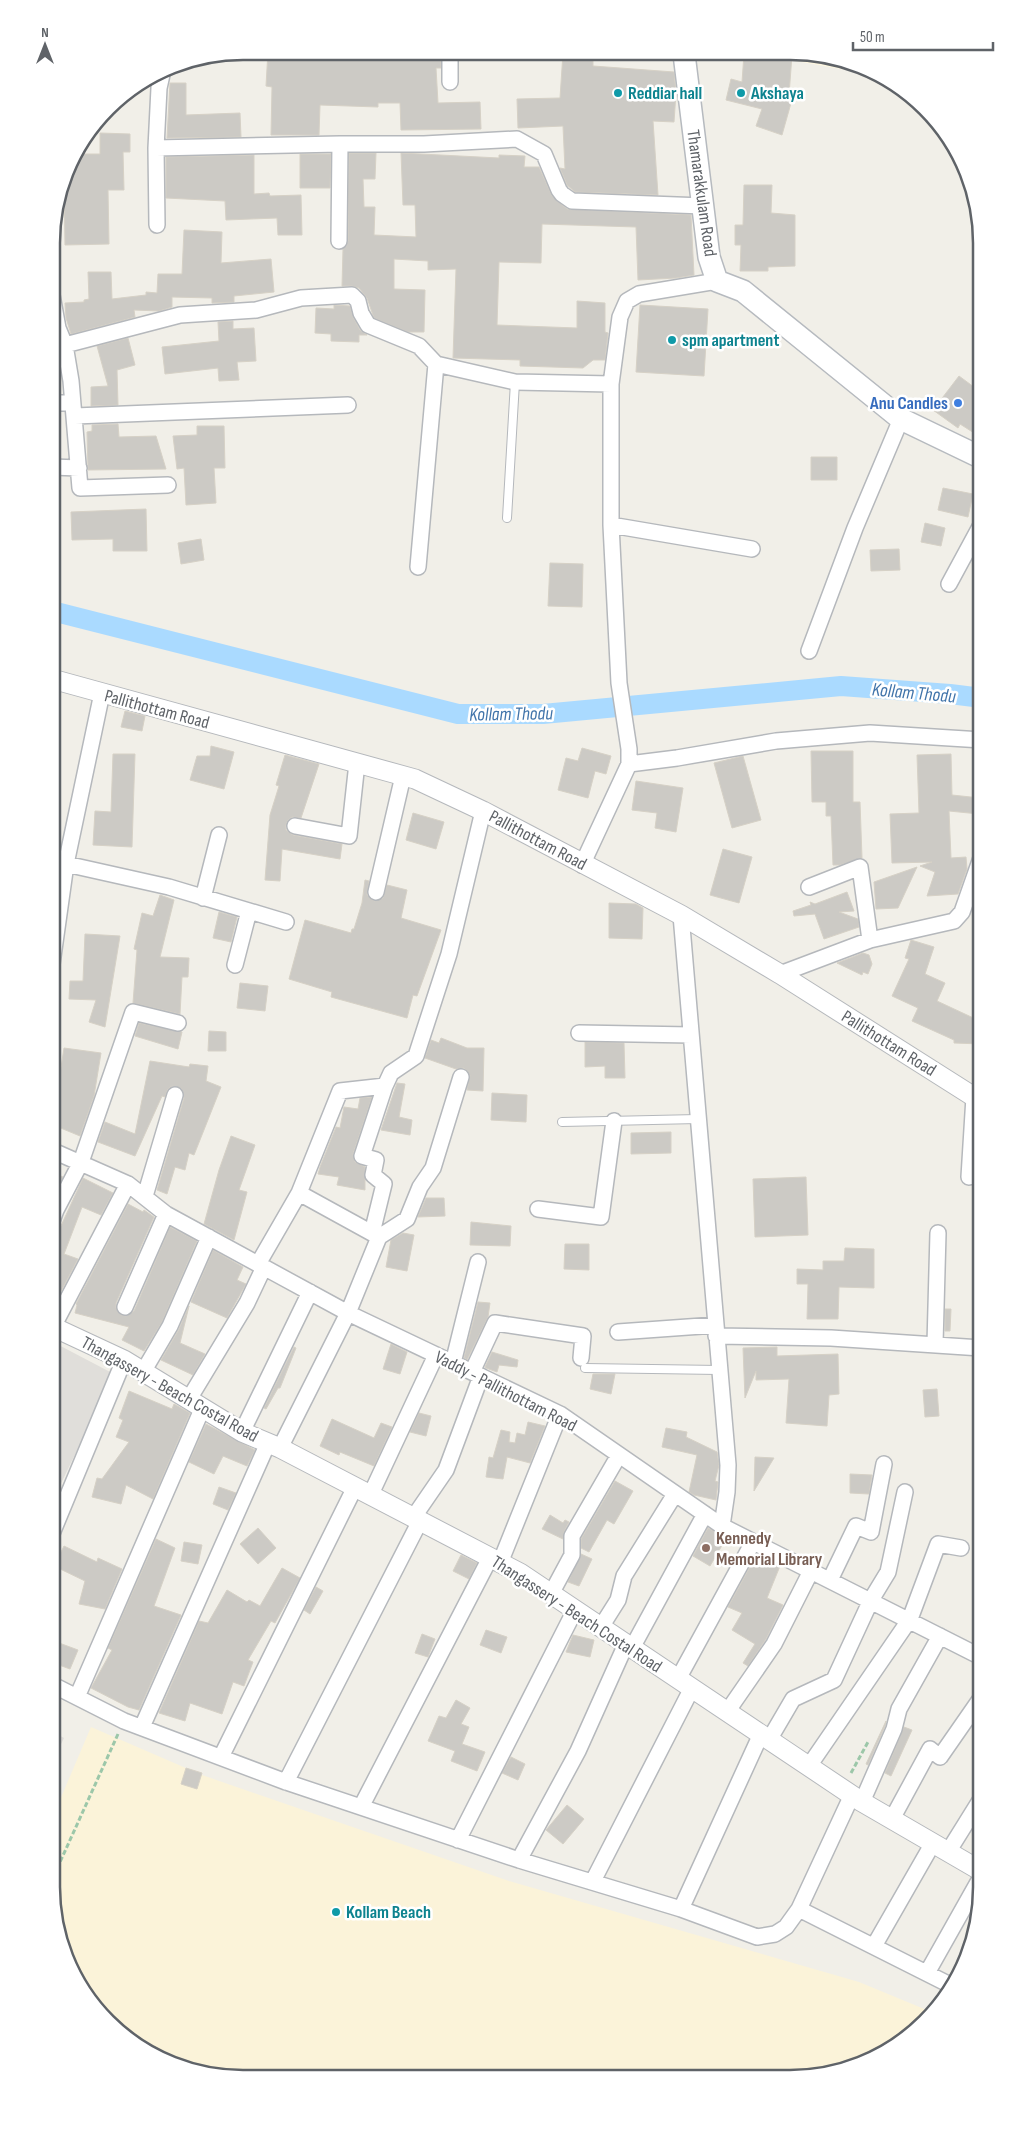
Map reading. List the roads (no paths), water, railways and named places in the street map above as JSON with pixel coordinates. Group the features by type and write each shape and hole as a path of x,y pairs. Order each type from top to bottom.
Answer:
{"main road":[{"name":"Thamarakkulam Road","path":"685,60 709,257 717,281 743,291 901,419 973,454"}],"street":[{"path":"450,60 450,82"},
{"path":"157,225 156,148 161,80"},
{"path":"156,148 424,144 517,138 544,154 559,190 572,201 703,206"},
{"path":"339,241 340,144"},
{"path":"582,865 628,756 619,682 611,525 611,384 620,317 627,301 639,294 717,281"},
{"path":"65,345 180,315 256,310 301,298 352,295 358,301 361,314 368,325 420,346 436,364 515,382 611,384"},
{"path":"60,333 65,345 74,410 80,468 80,488 168,485"},
{"path":"418,567 436,364"},
{"path":"60,406 74,410 348,405"},
{"path":"809,651 855,528 901,419"},
{"path":"60,467 80,468"},
{"path":"611,525 752,549"},
{"path":"949,584 973,540"},
{"name":"Pallithottam Road","path":"60,681 415,779 483,810 582,865 681,915 780,974 973,1097"},
{"path":"60,910 66,864 102,693"},
{"path":"628,756 677,758 776,741 870,733 973,739"},
{"path":"295,826 349,836 357,763"},
{"path":"376,892 403,776"},
{"path":"142,1727 274,1445 348,1313 375,1235 384,1184 373,1175 376,1160 362,1156 391,1073 416,1056 449,954 483,810"},
{"path":"203,898 219,835"},
{"path":"66,864 169,888 286,922"},
{"path":"809,887 860,867 870,940"},
{"path":"780,974 870,940 954,922 962,912 973,881"},
{"path":"235,965 249,911"},
{"path":"681,915 728,1465 727,1492 722,1526"},
{"path":"60,1202 81,1162 133,1012 178,1023"},
{"path":"579,1033 691,1035"},
{"path":"375,1235 407,1220 420,1187 433,1168 461,1077"},
{"path":"77,1697 196,1403 247,1303 261,1265 299,1193 340,1091 385,1086"},
{"path":"145,1196 175,1095"},
{"path":"538,1209 601,1217 614,1120"},
{"path":"968,1176 973,1138"},
{"name":"Vaddy - Pallithottam Road","path":"60,1153 128,1184 166,1214 348,1313 560,1414 722,1526 973,1653"},
{"path":"60,1312 128,1184"},
{"path":"299,1193 375,1235"},
{"path":"125,1307 166,1214"},
{"path":"935,1344 938,1233"},
{"path":"143,1372 170,1326 209,1237"},
{"path":"453,1363 478,1262"},
{"path":"242,1432 310,1292"},
{"path":"286,1782 417,1519 446,1470 495,1323 583,1336 583,1363"},
{"name":"Thangassery - Beach Costal Road","path":"60,1331 124,1360 242,1432 274,1445 520,1573 857,1798 973,1866"},
{"path":"618,1332 716,1331 973,1347"},
{"path":"221,1757 436,1354"},
{"path":"60,1514 124,1360"},
{"path":"361,1807 495,1560 560,1414"},
{"path":"551,1594 572,1555 572,1536 619,1455"},
{"path":"830,1580 856,1526 871,1532 884,1464"},
{"path":"681,1909 765,1737 793,1699 834,1680 871,1600 888,1572 905,1492"},
{"path":"602,1628 618,1600 624,1576 675,1494"},
{"path":"519,1860 578,1751 629,1646 705,1514"},
{"path":"594,1881 685,1683 753,1542"},
{"path":"809,1766 910,1620 938,1544 960,1548"},
{"path":"727,1712 774,1644 811,1571"},
{"path":"458,1840 575,1610"},
{"path":"60,1688 124,1720 286,1782 519,1860 594,1881 681,1909 757,1937 776,1934 786,1927 798,1909 894,1729 899,1709 940,1636"},
{"path":"892,1819 930,1749 940,1757 973,1710"},
{"path":"874,1946 941,1847 973,1809"},
{"path":"927,1973 973,1886"},
{"path":"798,1909 946,1983"}],"lane":[{"path":"507,518 515,382"},
{"path":"562,1122 698,1119"},
{"path":"583,1363 719,1370"}],"waterway":[{"name":"Kollam Thodu","path":"60,613 458,714 543,714 841,686 973,697"}],"place":[{"name":"Reddiar hall","path":"618,93"},
{"name":"Akshaya","path":"741,93"},
{"name":"spm apartment","path":"672,340"},
{"name":"Anu Candles","path":"958,403"},
{"name":"Kennedy Memorial Library","path":"706,1548"},
{"name":"Kollam Beach","path":"336,1912"}]}
